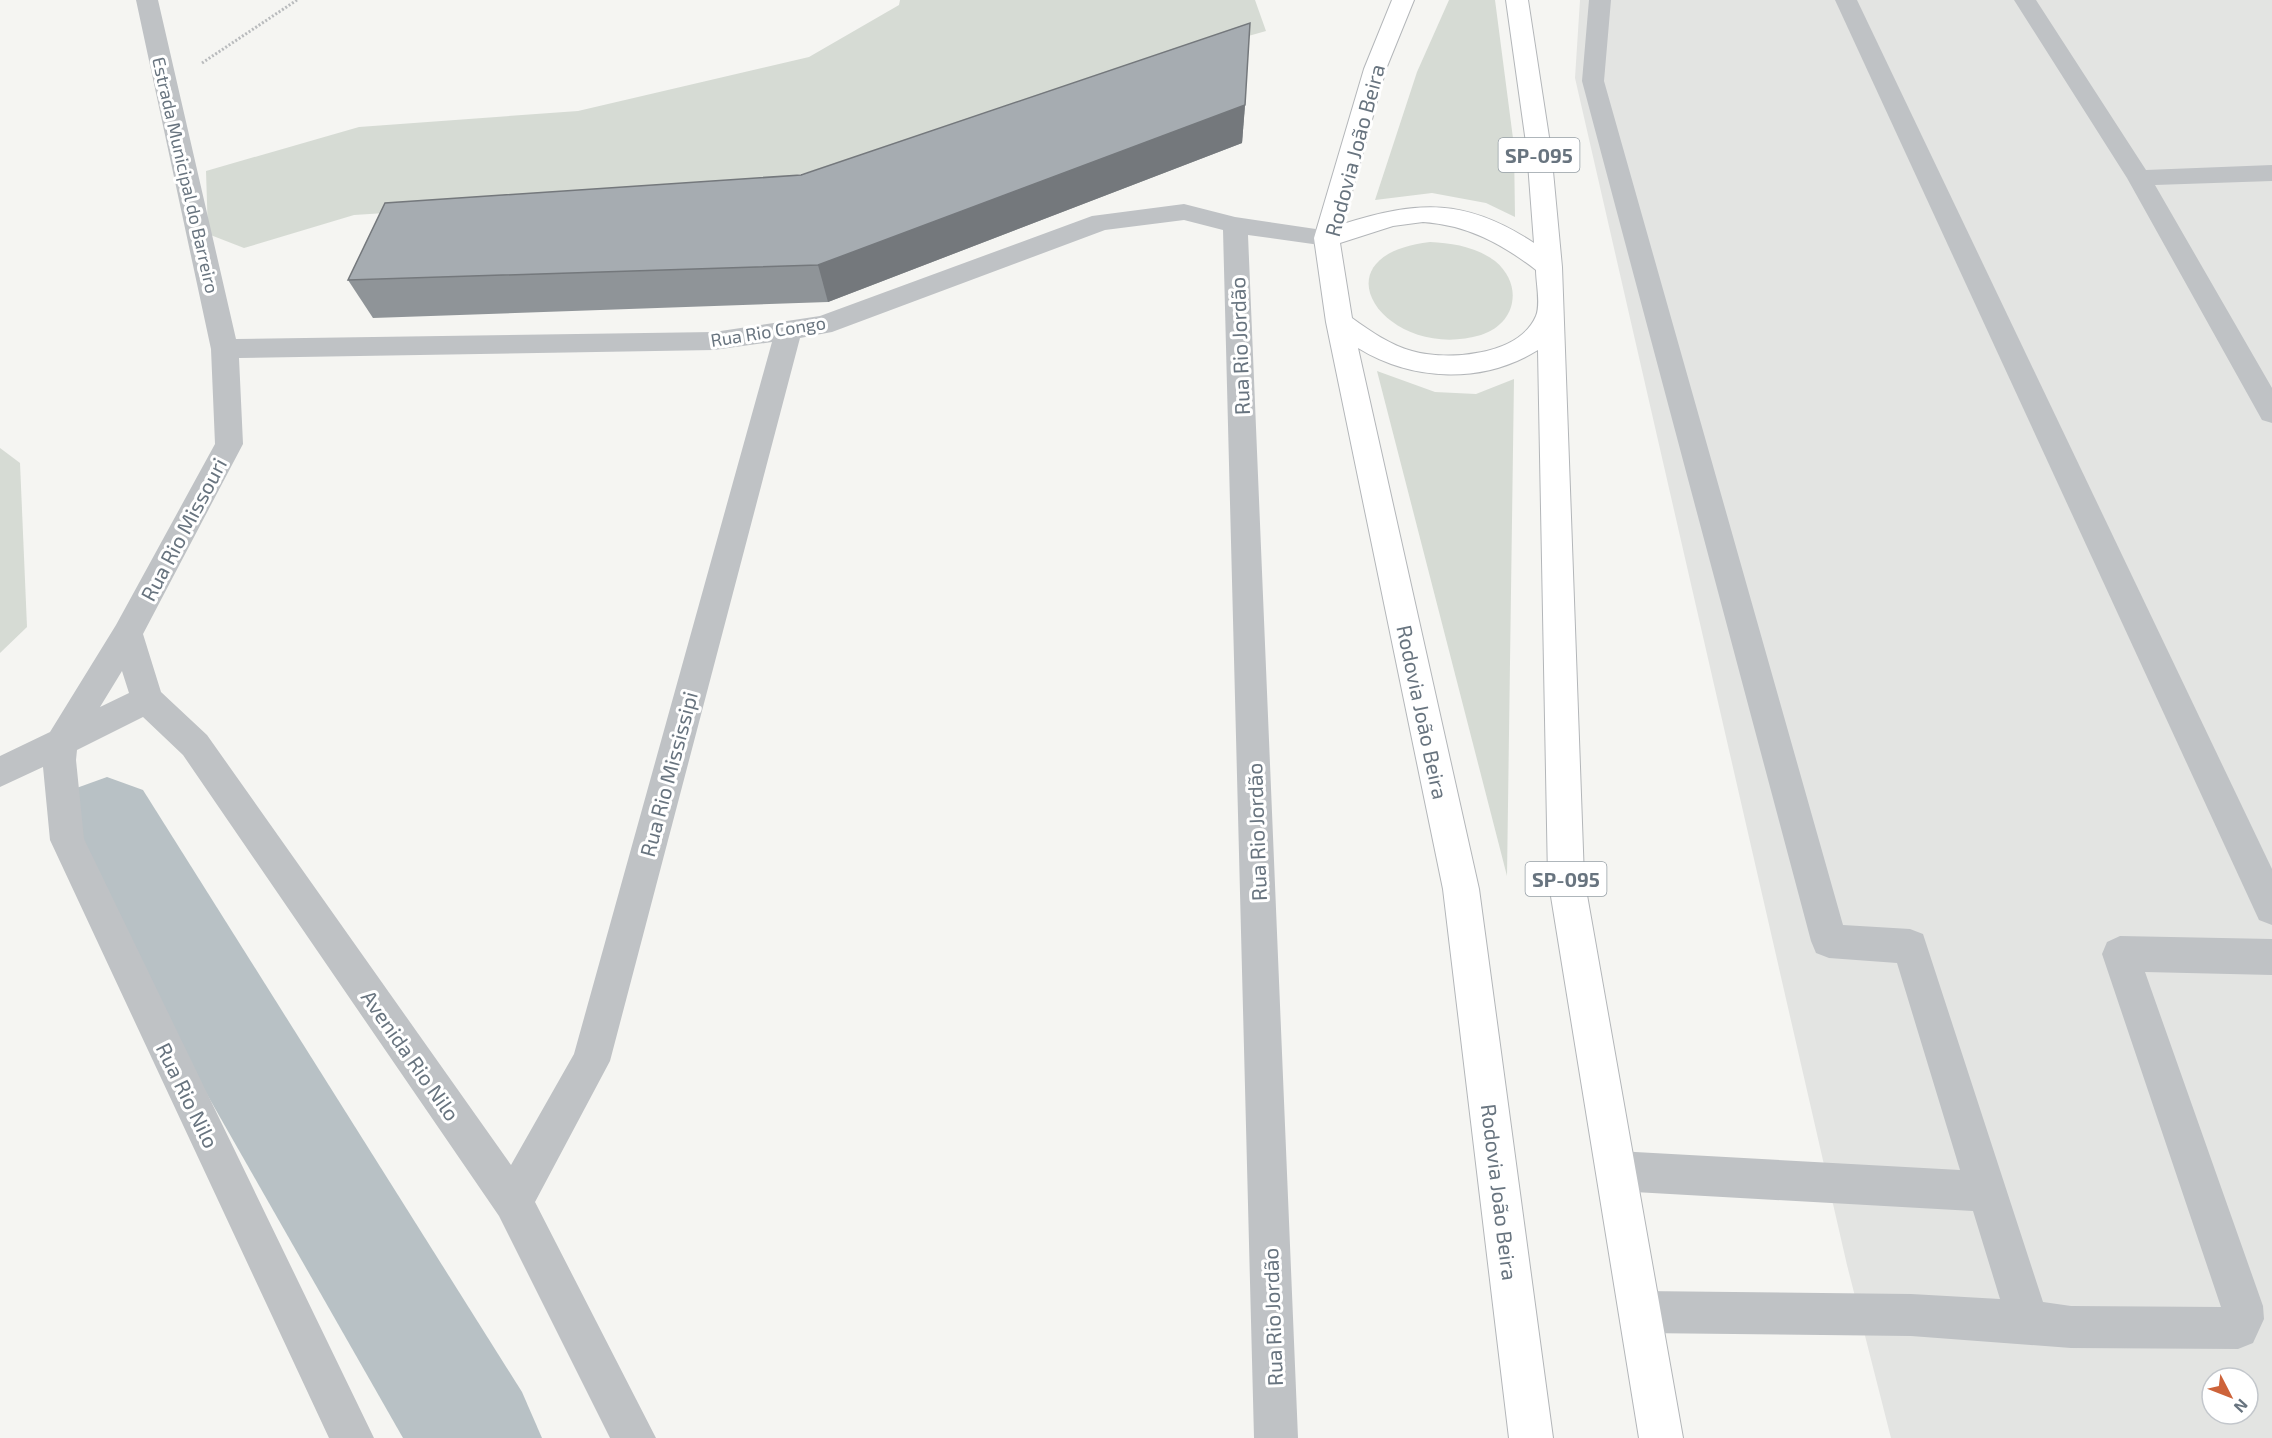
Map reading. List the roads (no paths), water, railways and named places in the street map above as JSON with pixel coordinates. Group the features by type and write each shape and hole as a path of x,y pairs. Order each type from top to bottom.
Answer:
{"main road":[{"name":"Rodovia João Beira","path":"1402,0 1375,69 1327,238 1338,322 1461,888 1531,1438"},
{"name":"SP-095","path":"1517,0 1539,150 1549,267 1566,878 1661,1438"},
{"path":"1327,238 1404,216 1446,216 1486,226 1502,234 1549,267"},
{"path":"1338,322 1384,351 1412,361 1462,366 1508,355 1540,332 1551,312"}],"street":[{"name":"Estrada Municipal do Barreiro","path":"147,0 225,349"},
{"path":"1600,0 1593,81 1829,941 1910,946 2028,1322"},
{"path":"1846,0 2272,908"},
{"path":"2025,0 2139,178 2272,413"},
{"path":"2139,178 2272,173"},
{"name":"Rua Rio Congo","path":"225,349 714,341 823,325 1101,222 1184,212 1235,225 1327,238"},
{"name":"Rua Rio Jordão","path":"1235,225 1276,1438"},
{"name":"Rua Rio Mississipi","path":"513,1202 591,1061 788,330"},
{"name":"Rua Rio Missouri","path":"61,743 127,634 229,444 225,349"},
{"path":"0,772 147,700 127,634"},
{"name":"Avenida Rio Nilo","path":"147,700 195,745 513,1202 634,1438"},
{"name":"Rua Rio Nilo","path":"61,743 59,760 67,840 352,1438"},
{"path":"1641,1312 1911,1314 2071,1327 2238,1328 2243,1320 2242,1306 2120,954 2272,957"},
{"path":"1617,1171 1986,1192"}],"waterway":[{"path":"107,823 476,1438"}]}
